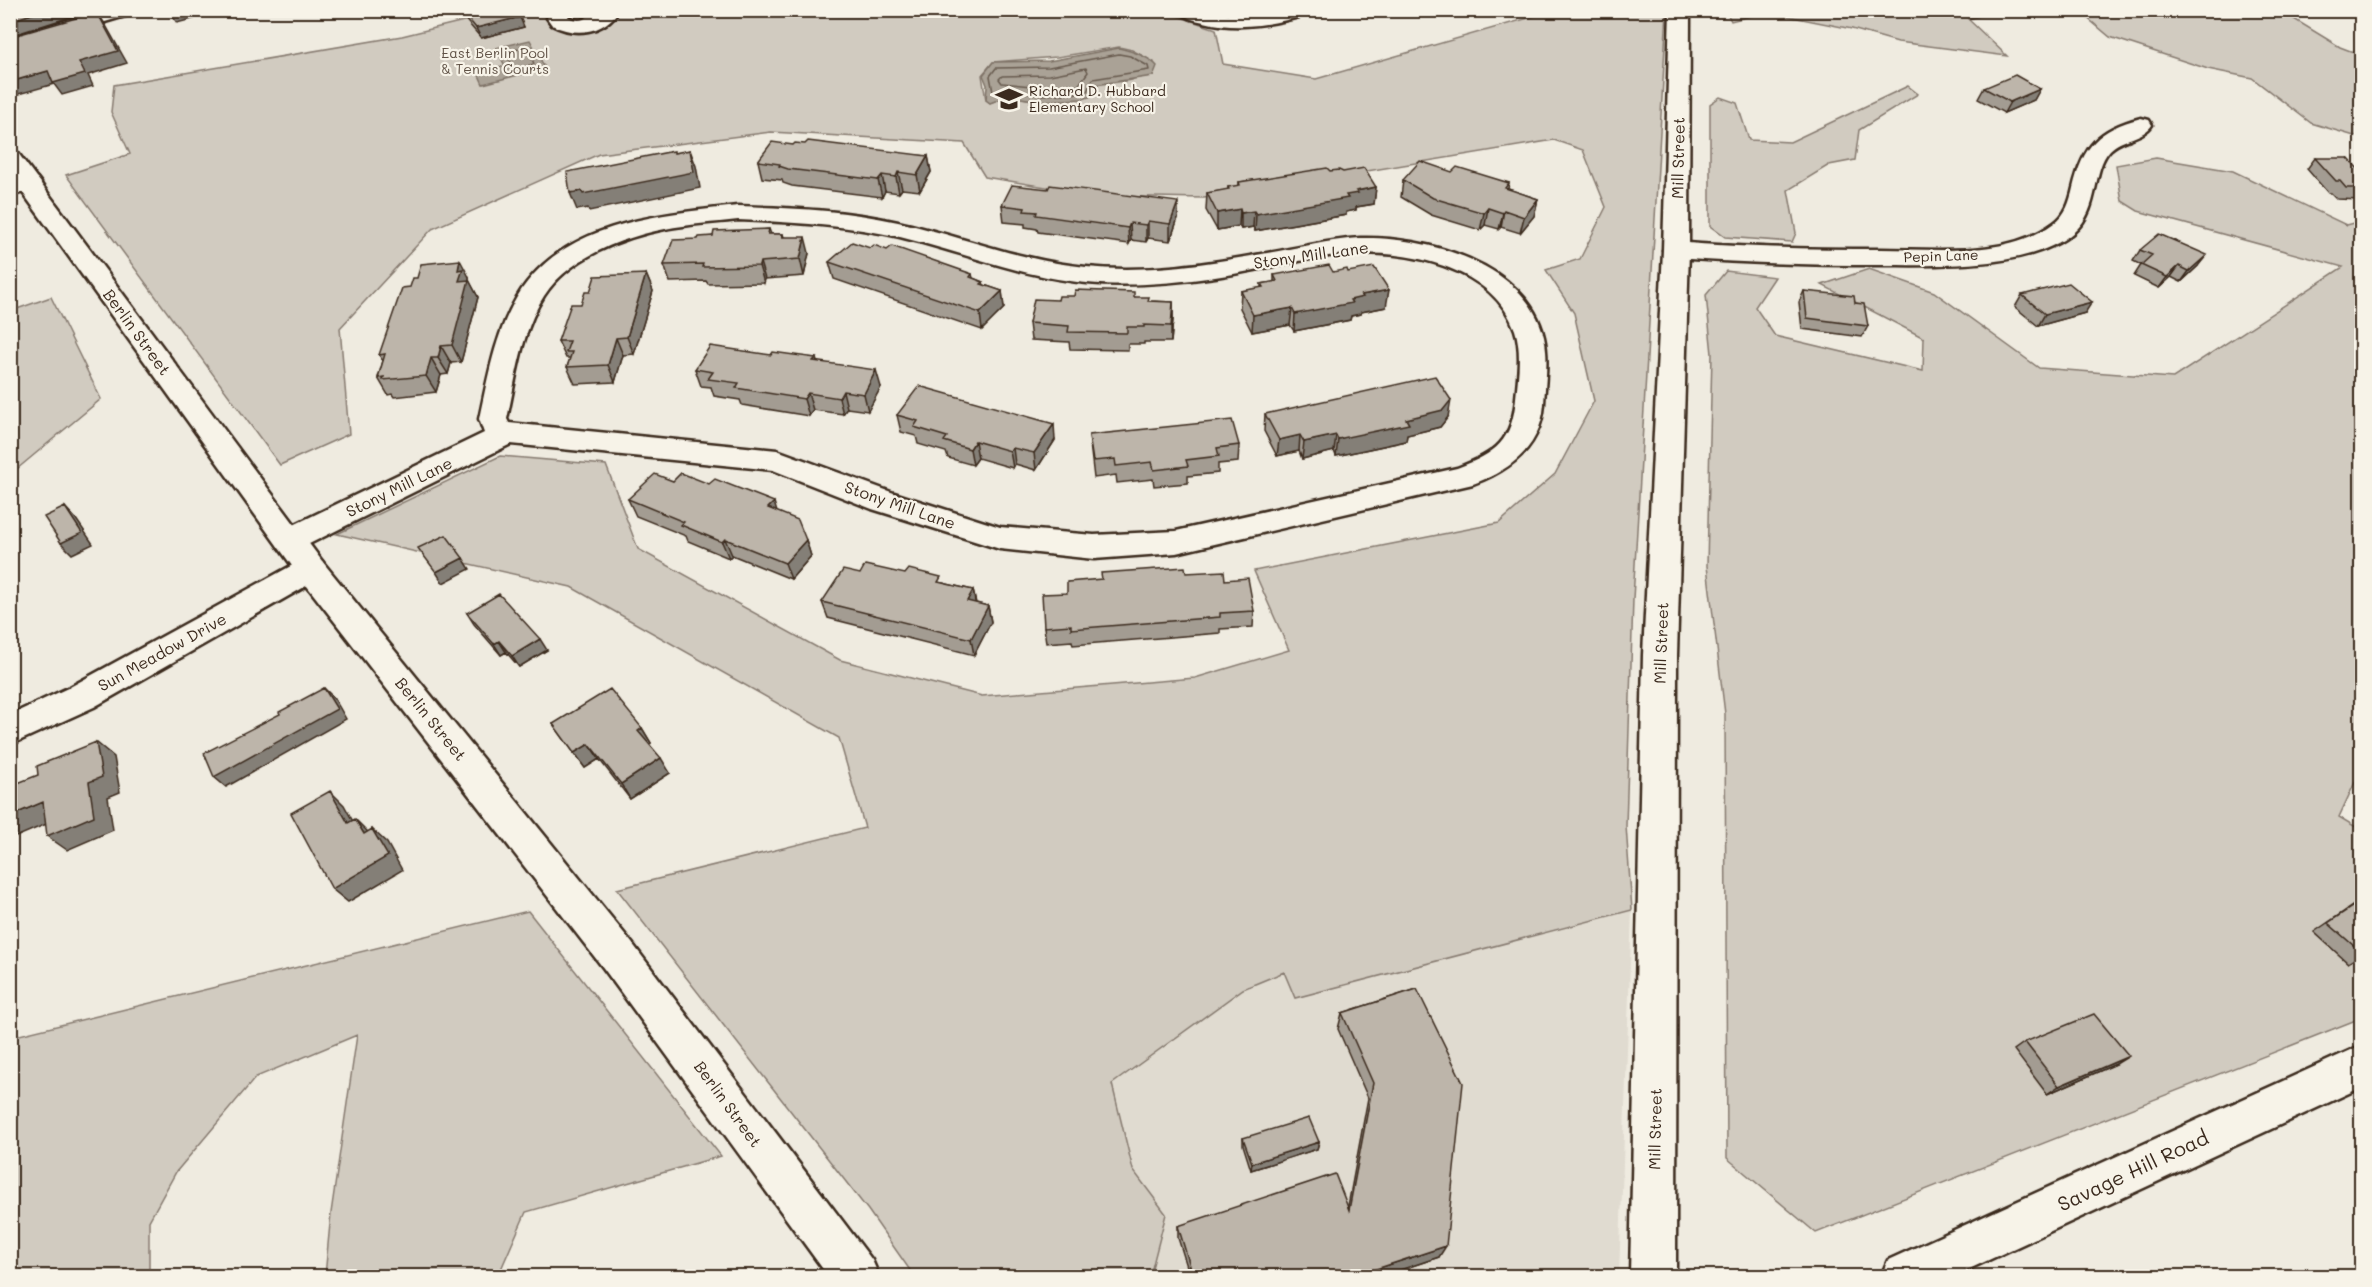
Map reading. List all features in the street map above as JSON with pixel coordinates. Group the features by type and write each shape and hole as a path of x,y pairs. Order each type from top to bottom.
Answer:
{"street":[{"path":"10,44 125,10"},
{"path":"561,10 559,21 576,26 599,21 609,10"},
{"path":"1189,10 1209,18 1247,21 1304,10"},
{"name":"Mill Street","path":"1653,1276 1660,655 1676,250 1680,10"},
{"name":"Pepin Lane","path":"1676,250 1758,257 1846,258 1947,257 2013,250 2048,237 2065,227 2076,215 2084,198 2094,155 2117,135 2141,124"},
{"name":"Berlin Street","path":"17,177 311,568 618,956 856,1276"},
{"name":"Stony Mill Lane","path":"284,532 500,426 777,460 883,501 1000,538 1094,547 1176,542 1463,477 1490,467 1509,454 1527,424 1533,378 1529,328 1513,301 1486,278 1457,262 1423,251 1373,246 1317,251 1254,263 1149,276 1086,275 993,257 900,230 826,216 738,213 665,221 601,241 563,263 545,278 530,297 506,357 500,426"},
{"name":"Sun Meadow Drive","path":"10,731 82,697 311,568"},
{"name":"Savage Hill Road","path":"1904,1276 2361,1065"}],"shaded area":[{"path":"1632,910 1619,1276 1150,1276 1166,1214 1133,1170 1112,1084 1243,989 1284,972 1295,998"}],"green space":[{"name":"East Berlin Pool & Tennis Courts","path":"505,11 1162,11 1216,29 1223,64 1316,79 1553,11 1667,11 1633,599 1626,826 1632,910 1295,998 1284,972 1243,989 1112,1084 1133,1170 1166,1214 1150,1276 914,1276 868,1210 617,889 865,828 839,738 571,587 337,534 500,456 606,465 638,549 840,660 982,696 1195,678 1289,650 1254,571 1499,523 1555,474 1594,401 1574,313 1546,270 1580,259 1606,207 1583,150 1554,140 1204,198 1102,196 985,177 964,143 771,132 599,154 432,229 340,328 349,434 280,465 66,175 130,154 111,112 114,85 402,36","holes":["1119,47 1132,50 1154,62 1132,80 1094,85 1041,101 1008,96 990,103 986,100 982,75 993,62 1057,57"]},
{"path":"1726,11 2001,11 1968,19 2007,56 1898,42 1852,29 1767,12 1731,21"},
{"path":"2079,11 2281,11 2340,47 2361,55 2361,138 2311,123 2252,78 2208,69 2110,37"},
{"path":"1908,86 1918,94 1859,130 1855,160 1829,165 1788,190 1796,233 1792,242 1725,237 1710,226 1710,104 1720,97 1737,103 1749,140 1790,142"},
{"path":"2156,158 2233,171 2346,225 2361,221 2362,767 2339,817 2361,830 2361,1018 1816,1233 1727,1158 1725,714 1707,566 1712,354 1706,295 1726,271 1775,277 1755,307 1775,336 1923,371 1924,338 1822,285 1869,269 1934,292 2039,368 2173,378 2343,267 2138,211 2122,201 2116,165"},
{"path":"51,297 101,399 11,474 11,311"},
{"path":"528,911 721,1156 526,1212 498,1276 325,1276 331,1213 357,1035 256,1077 176,1172 149,1221 149,1276 11,1276 11,1037"}],"water":[{"path":"530,40 545,68 483,84 478,73 505,66 496,48"},
{"path":"1119,48 1140,54 1153,62 1157,66 1153,76 1094,85 1092,96 1083,99 1041,101 1008,96 990,103 986,100 987,85 983,75 993,62 1049,61"}],"building":[{"path":"10,10 44,10 10,21"},
{"path":"169,10 186,10 171,14"},
{"path":"461,10 516,10 520,17 476,28"},
{"path":"97,12 118,51 79,62 85,74 53,83 48,71 10,82 10,37"},
{"path":"2015,75 2040,89 2010,102 1984,88"},
{"path":"808,141 928,156 917,175 898,172 896,177 882,175 878,180 788,169 779,166 780,164 758,161 772,142 793,145 795,143 805,144"},
{"path":"690,150 694,172 583,194 582,191 570,193 567,172 674,151 674,153"},
{"path":"2315,158 2348,158 2361,172 2361,188 2346,188 2340,181 2336,181"},
{"path":"1420,161 1452,172 1457,167 1509,183 1505,188 1538,199 1524,217 1504,210 1503,213 1488,208 1484,213 1433,198 1403,180"},
{"path":"1327,168 1330,171 1343,172 1364,168 1376,187 1346,195 1348,198 1256,214 1254,211 1241,213 1240,209 1217,213 1207,193 1229,189 1228,187 1240,185 1239,182"},
{"path":"1012,185 1048,189 1050,185 1178,202 1170,224 1148,221 1146,225 1130,223 1128,228 1036,215 1037,212 1024,211 1025,208 1002,205"},
{"path":"769,229 768,234 783,234 782,237 805,237 800,259 760,262 759,266 664,265 673,240 713,236 714,231"},
{"path":"2159,234 2207,255 2189,271 2179,266 2167,277 2141,265 2152,255 2140,250"},
{"path":"852,242 870,248 874,245 887,250 892,246 972,274 970,277 983,282 981,284 1002,291 980,313 829,262"},
{"path":"460,260 458,270 463,269 459,281 469,280 452,345 441,346 438,358 431,358 426,376 383,380 384,377 378,378 385,354 379,355 402,288 410,287 413,278 417,278 421,264"},
{"path":"1329,265 1333,272 1347,269 1348,272 1374,267 1389,290 1361,295 1363,297 1350,300 1352,303 1295,314 1292,308 1253,315 1241,291 1263,287 1261,284 1277,281 1274,275"},
{"path":"646,274 627,337 616,338 608,365 567,367 572,352 566,352 570,341 558,341 571,304 581,304 585,292 590,292 595,276"},
{"path":"2069,283 2092,302 2045,314 2022,295"},
{"path":"1075,290 1134,292 1134,297 1149,297 1148,301 1173,302 1171,326 1127,327 1127,333 1068,332 1069,326 1029,323 1034,299 1058,300 1059,296 1074,296"},
{"path":"1804,291 1854,296 1855,303 1864,304 1868,326 1807,318"},
{"path":"710,346 771,355 773,352 816,358 813,361 876,370 864,394 843,391 839,398 808,393 804,399 736,388 739,383 708,379 713,372 695,369"},
{"path":"1435,376 1451,400 1443,410 1406,419 1409,424 1338,439 1336,435 1304,442 1300,435 1279,440 1265,414"},
{"path":"919,386 1054,424 1034,453 1013,448 1010,451 975,441 970,449 944,441 947,437 914,427 918,421 897,415"},
{"path":"1232,420 1239,445 1217,448 1219,456 1186,460 1188,466 1154,470 1152,462 1116,466 1115,459 1093,461 1089,435"},
{"path":"681,473 709,484 715,479 774,502 768,508 798,520 806,540 785,563 725,539 722,542 681,525 684,522 628,499 655,474 673,481"},
{"path":"65,507 82,533 61,543 44,517"},
{"path":"446,535 463,558 436,572 418,548"},
{"path":"865,565 905,574 909,569 941,577 938,582 973,590 967,601 988,606 971,639 822,602 843,570 860,574"},
{"path":"1185,567 1186,573 1224,571 1225,580 1248,578 1254,611 1220,613 1220,617 1071,629 1071,625 1044,627 1042,594 1067,593 1067,582 1102,579 1101,573"},
{"path":"499,594 540,639 512,656 499,641 494,644 467,613"},
{"path":"324,688 337,709 214,777 204,753 280,714 279,712"},
{"path":"610,689 642,728 638,731 661,758 621,784 589,744 574,753 553,724"},
{"path":"96,742 102,777 89,782 94,816 47,836 43,802 10,816 10,786 38,775 37,766"},
{"path":"330,791 348,823 355,819 364,834 372,829 388,856 332,889 291,813"},
{"path":"2361,901 2361,952 2328,923"},
{"path":"1417,989 1463,1083 1446,1246 1355,1276 1193,1276 1178,1226 1335,1174 1349,1210 1373,1083 1342,1013"},
{"path":"2094,1014 2129,1056 2059,1086 2025,1042"},
{"path":"1309,1118 1319,1142 1252,1163 1243,1138"}],"place":[{"name":"Richard D. Hubbard Elementary School","path":"1009,99"}]}
